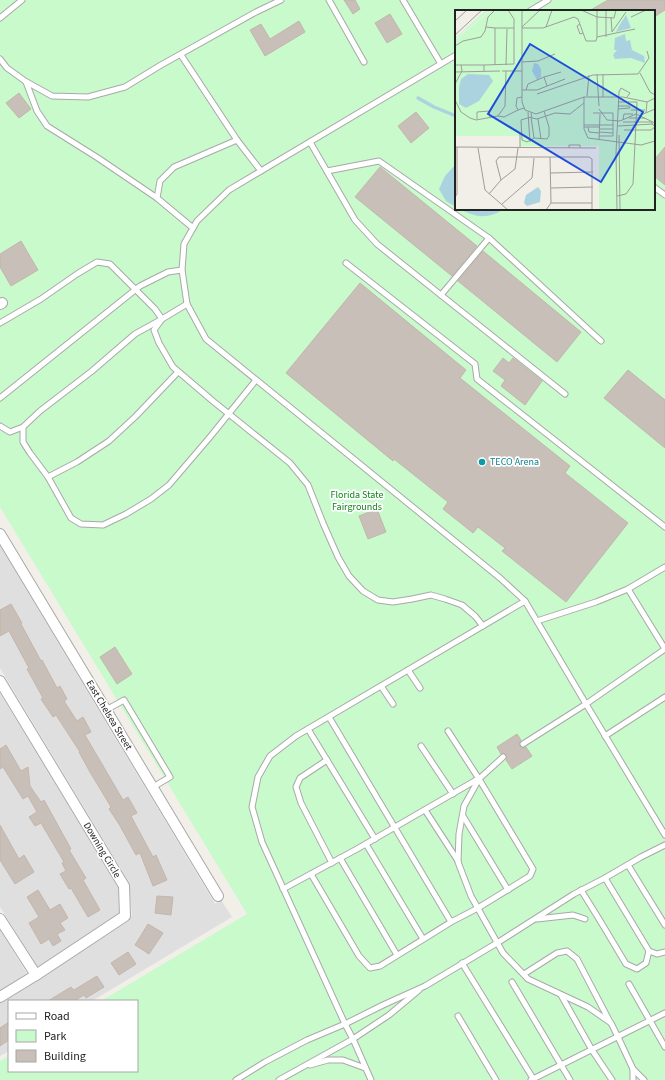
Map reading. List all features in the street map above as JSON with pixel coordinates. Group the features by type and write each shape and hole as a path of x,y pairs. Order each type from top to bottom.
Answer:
{"street":[{"name":"East Chelsea Street","path":"0,534 218,896"},
{"name":"Downing Circle","path":"0,681 124,886 125,916 0,997"},
{"path":"0,918 36,975"}],"lane":[{"path":"0,18 22,0"},
{"path":"0,58 7,68 52,96 88,97 125,87 256,12 282,0"},
{"path":"329,0 364,62"},
{"path":"403,0 441,64"},
{"path":"532,10 548,0"},
{"path":"181,55 237,140 261,171"},
{"path":"455,56 229,190 197,221 184,244 182,270 187,304 206,339 500,578 525,601 665,835"},
{"path":"26,81 37,111 47,126 157,198 193,228"},
{"path":"157,198 160,181 174,167 237,140"},
{"path":"310,142 355,220 377,244 565,394"},
{"path":"327,172 379,161 489,238 601,341"},
{"path":"655,188 665,195"},
{"path":"441,295 489,238"},
{"path":"0,324 97,262 110,264 155,309 162,319"},
{"path":"346,263 475,364 477,379 665,527"},
{"path":"0,398 140,286 168,272 182,270"},
{"path":"0,426 10,432 24,427 40,411 92,371 135,334 187,304"},
{"path":"162,319 154,330 159,343 173,367 228,414 290,463 308,485 323,523 342,563 349,576 363,591 378,600 393,602 431,595 445,599 462,606 475,616 483,626"},
{"path":"48,477 77,462 109,441 136,416 178,372"},
{"path":"24,427 23,442 48,477 71,518 81,524 104,525 126,514 169,485 256,380"},
{"path":"537,621 596,602 628,589 665,568"},
{"path":"523,744 586,704 665,649 628,589"},
{"path":"371,1080 262,842 252,807 258,777 270,756 296,736 525,601"},
{"path":"408,670 420,688"},
{"path":"381,686 393,704"},
{"path":"605,736 665,697"},
{"path":"106,710 124,700 170,777 153,788"},
{"path":"329,717 451,922"},
{"path":"308,729 374,839"},
{"path":"310,874 359,956 370,968 380,966 451,922 478,908 530,876 533,869 479,779 448,731"},
{"path":"421,746 453,794"},
{"path":"283,889 395,828 479,779 503,756"},
{"path":"327,760 300,778 296,787 301,803 332,863"},
{"path":"458,862 459,834 464,806 479,779"},
{"path":"425,810 458,862 471,896 503,953 528,979 588,1007 611,1023"},
{"path":"463,816 508,890"},
{"path":"366,844 423,939"},
{"path":"279,1080 353,1039 388,1016 425,986 581,890 641,857 665,846"},
{"path":"340,858 397,956"},
{"path":"628,865 665,925"},
{"path":"605,878 649,951 657,954 665,952"},
{"path":"581,890 626,964 637,969 646,963 649,951"},
{"path":"534,919 573,915 585,919"},
{"path":"524,974 558,953 567,951 577,958 633,1069 644,1080"},
{"path":"462,963 533,1080 665,1013"},
{"path":"512,982 570,1080"},
{"path":"629,984 665,1047"},
{"path":"236,1080 272,1058 307,1040 345,1024 383,1004 425,986"},
{"path":"561,994 592,1050 612,1080"},
{"path":"458,1016 496,1080"},
{"path":"302,1067 328,1060 343,1060 366,1068"},
{"path":"633,1069 633,1080"}],"shaded area":[{"path":"0,546 215,904 221,900 232,917 94,1000 8,1000 8,1052 0,1056 0,1003 129,921 132,915 129,882 0,668"},
{"path":"0,693 118,888 119,914 38,967 0,907"},
{"path":"0,930 27,974 0,990"}],"green space":[{"name":"Florida State Fairgrounds","path":"0,0 665,0 665,1080 0,1080 0,1061 8,1057 8,1072 138,1072 138,1000 103,1000 247,914 0,507"}],"water":[{"path":"455,165 455,206 446,201 439,189 445,176"},
{"path":"462,210 502,210 487,216 477,216"}],"building":[{"path":"344,0 355,0 360,9 353,14"},
{"path":"608,0 665,0 665,10 655,16 655,10 591,10"},
{"path":"390,14 402,34 387,43 375,23"},
{"path":"299,21 305,32 265,56 250,30 261,24 270,39"},
{"path":"19,93 31,109 19,118 6,103"},
{"path":"416,112 429,128 411,143 398,126"},
{"path":"665,147 665,185 655,177 655,159"},
{"path":"380,167 477,246 452,276 355,197"},
{"path":"21,241 38,270 11,286 0,267 0,254"},
{"path":"483,251 581,332 557,362 458,281"},
{"path":"360,283 466,370 460,378 570,466 565,473 628,523 566,602 502,551 505,548 478,527 473,533 443,509 448,502 394,459 393,461 286,373"},
{"path":"503,358 509,363 513,358 542,381 525,405 501,386 505,380 493,371"},
{"path":"628,370 665,400 665,448 604,398"},
{"path":"377,509 386,532 368,539 359,516"},
{"path":"11,604 57,688 60,686 67,699 64,701 77,721 83,717 91,732 85,735 123,800 128,797 137,813 131,816 153,857 156,855 167,880 153,886 140,853 136,855 109,809 111,807 80,752 56,715 53,717 41,699 43,698 27,669 29,668 9,631 0,636 0,610"},
{"path":"115,647 132,674 117,684 100,657"},
{"path":"517,734 521,740 519,744 520,746 523,748 526,747 532,756 512,769 506,760 506,755 504,753 501,754 497,747"},
{"path":"6,745 21,771 28,767 30,786 41,802 44,800 71,849 69,850 86,878 83,880 100,910 88,917 71,888 69,889 60,874 66,871 62,863 64,862 41,823 35,826 29,817 37,812 28,796 23,799 3,767 0,769 0,749"},
{"path":"0,825 19,859 24,855 34,872 15,884 0,860"},
{"path":"38,890 50,910 60,904 68,918 60,923 65,930 57,934 61,941 53,946 49,939 41,944 29,923 39,917 27,897"},
{"path":"157,896 173,897 171,915 155,913"},
{"path":"148,924 163,933 149,954 135,945"},
{"path":"128,952 136,964 119,975 111,963"},
{"path":"97,976 104,987 86,998 84,995 76,1000 50,1000 71,987 74,990"},
{"path":"8,1023 8,1041 0,1046 0,1028"}],"waterway":[{"path":"418,98 434,107 455,116"}],"place":[{"name":"TECO Arena","path":"482,462"}]}
